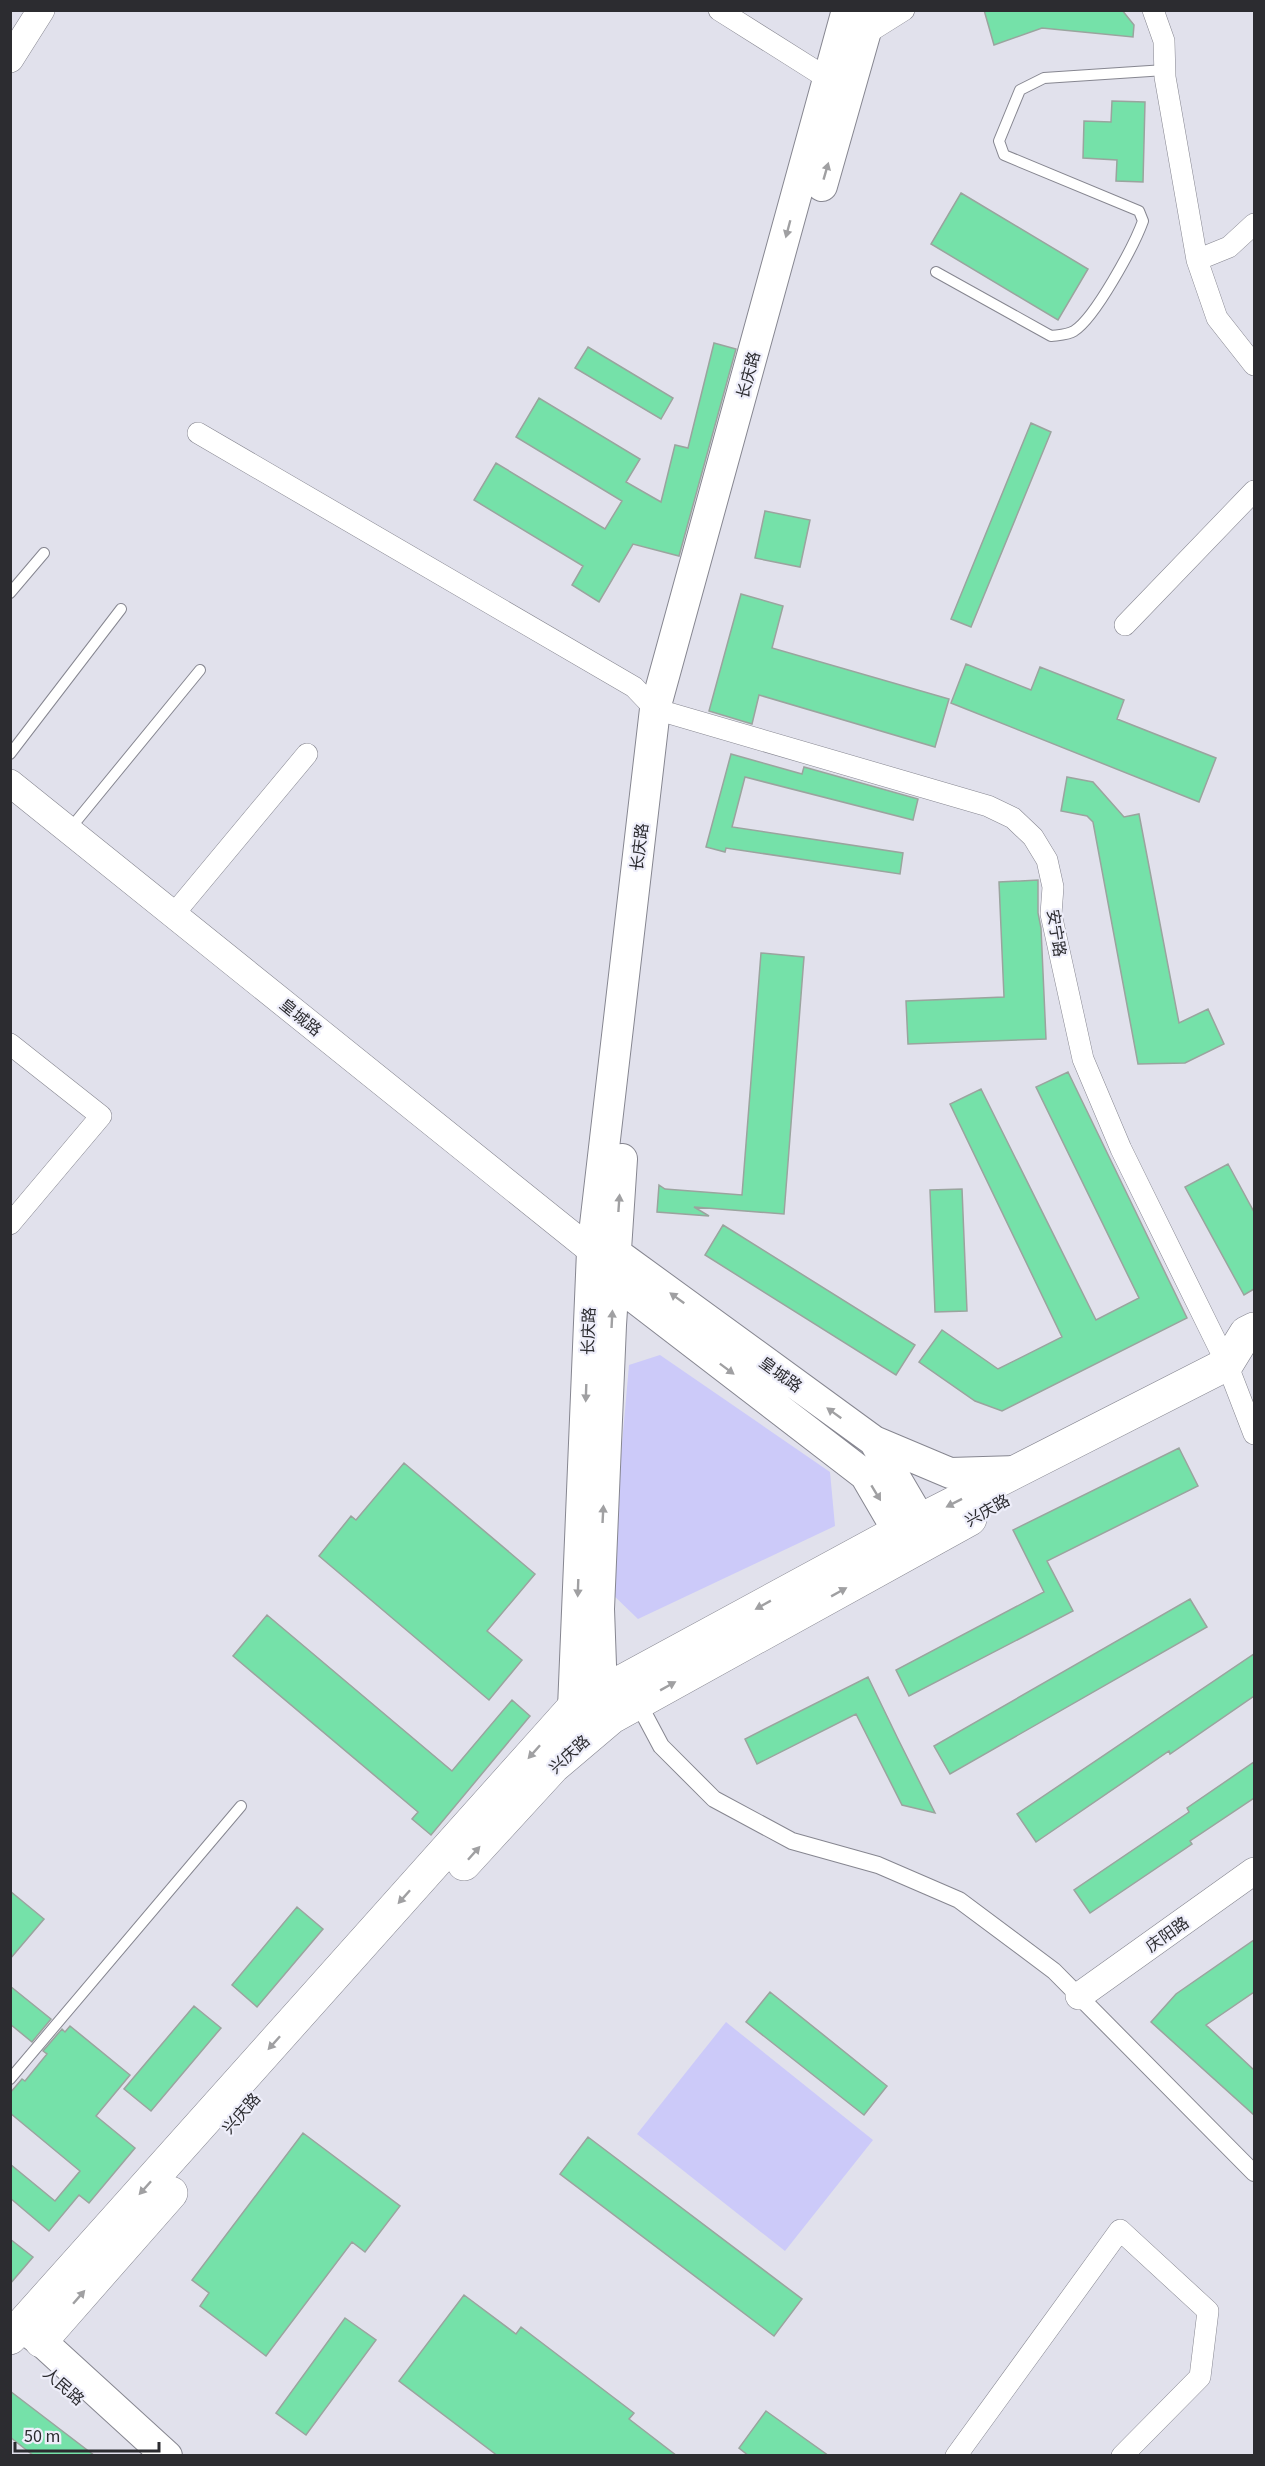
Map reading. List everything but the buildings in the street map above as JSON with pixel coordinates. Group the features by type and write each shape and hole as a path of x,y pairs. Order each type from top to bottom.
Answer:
{"main road":[{"name":"长庆路","path":"573,1708 604,1252 665,712 847,10"},
{"path":"665,712 868,23"},
{"path":"604,1252 614,1282 598,1609 613,1706"},
{"name":"皇城路","path":"604,1252 874,1441 916,1536"},
{"name":"皇城路","path":"614,1282 866,1475 916,1536"},
{"name":"兴庆路","path":"20,2337 396,1939 553,1767 613,1706 916,1536 1238,1368 1246,1333 1254,1329"},
{"name":"兴庆路","path":"916,1536 1017,1471 1238,1368"},
{"path":"874,1441 950,1473 1017,1471"},
{"name":"兴庆路","path":"20,2337 573,1708 613,1706"},
{"path":"20,2337 167,2456"},
{"name":"人民路","path":"20,2337 143,2456"}],"street":[{"path":"10,42 31,10"},
{"path":"10,59 41,10"},
{"path":"719,10 833,66 868,23 904,10"},
{"path":"1153,10 1164,41 1165,70 1197,260 1217,318 1254,365"},
{"path":"1197,260 1229,247 1254,224"},
{"path":"198,433 634,687 665,712"},
{"path":"1125,625 1254,491"},
{"name":"安宁路","path":"665,712 988,806 1013,818 1033,837 1047,860 1053,887 1052,914 1083,1059 1122,1149 1238,1368 1254,1434"},
{"path":"173,915 307,754"},
{"name":"皇城路","path":"10,783 173,915 604,1252"},
{"path":"10,1044 101,1116 10,1224"},
{"path":"613,1706 662,1746 714,1799 792,1841 878,1865 959,1900 1054,1971 1254,2173"},
{"name":"庆阳路","path":"1079,1996 1254,1871"},
{"path":"956,2456 1120,2230 1208,2311 1200,2377 1122,2456"}],"lane":[{"path":"936,272 1051,336 1072,333 1086,321 1134,244 1143,221 1139,211 1004,155 999,141 1020,90 1044,78 1165,70"},
{"path":"10,592 44,553"},
{"path":"10,754 121,609"},
{"path":"69,830 200,670"},
{"path":"10,2079 241,1806"}],"shaded area":[{"path":"660,1355 830,1472 835,1526 638,1619 609,1591 629,1365"},
{"path":"726,2022 873,2140 785,2251 637,2134"}]}
